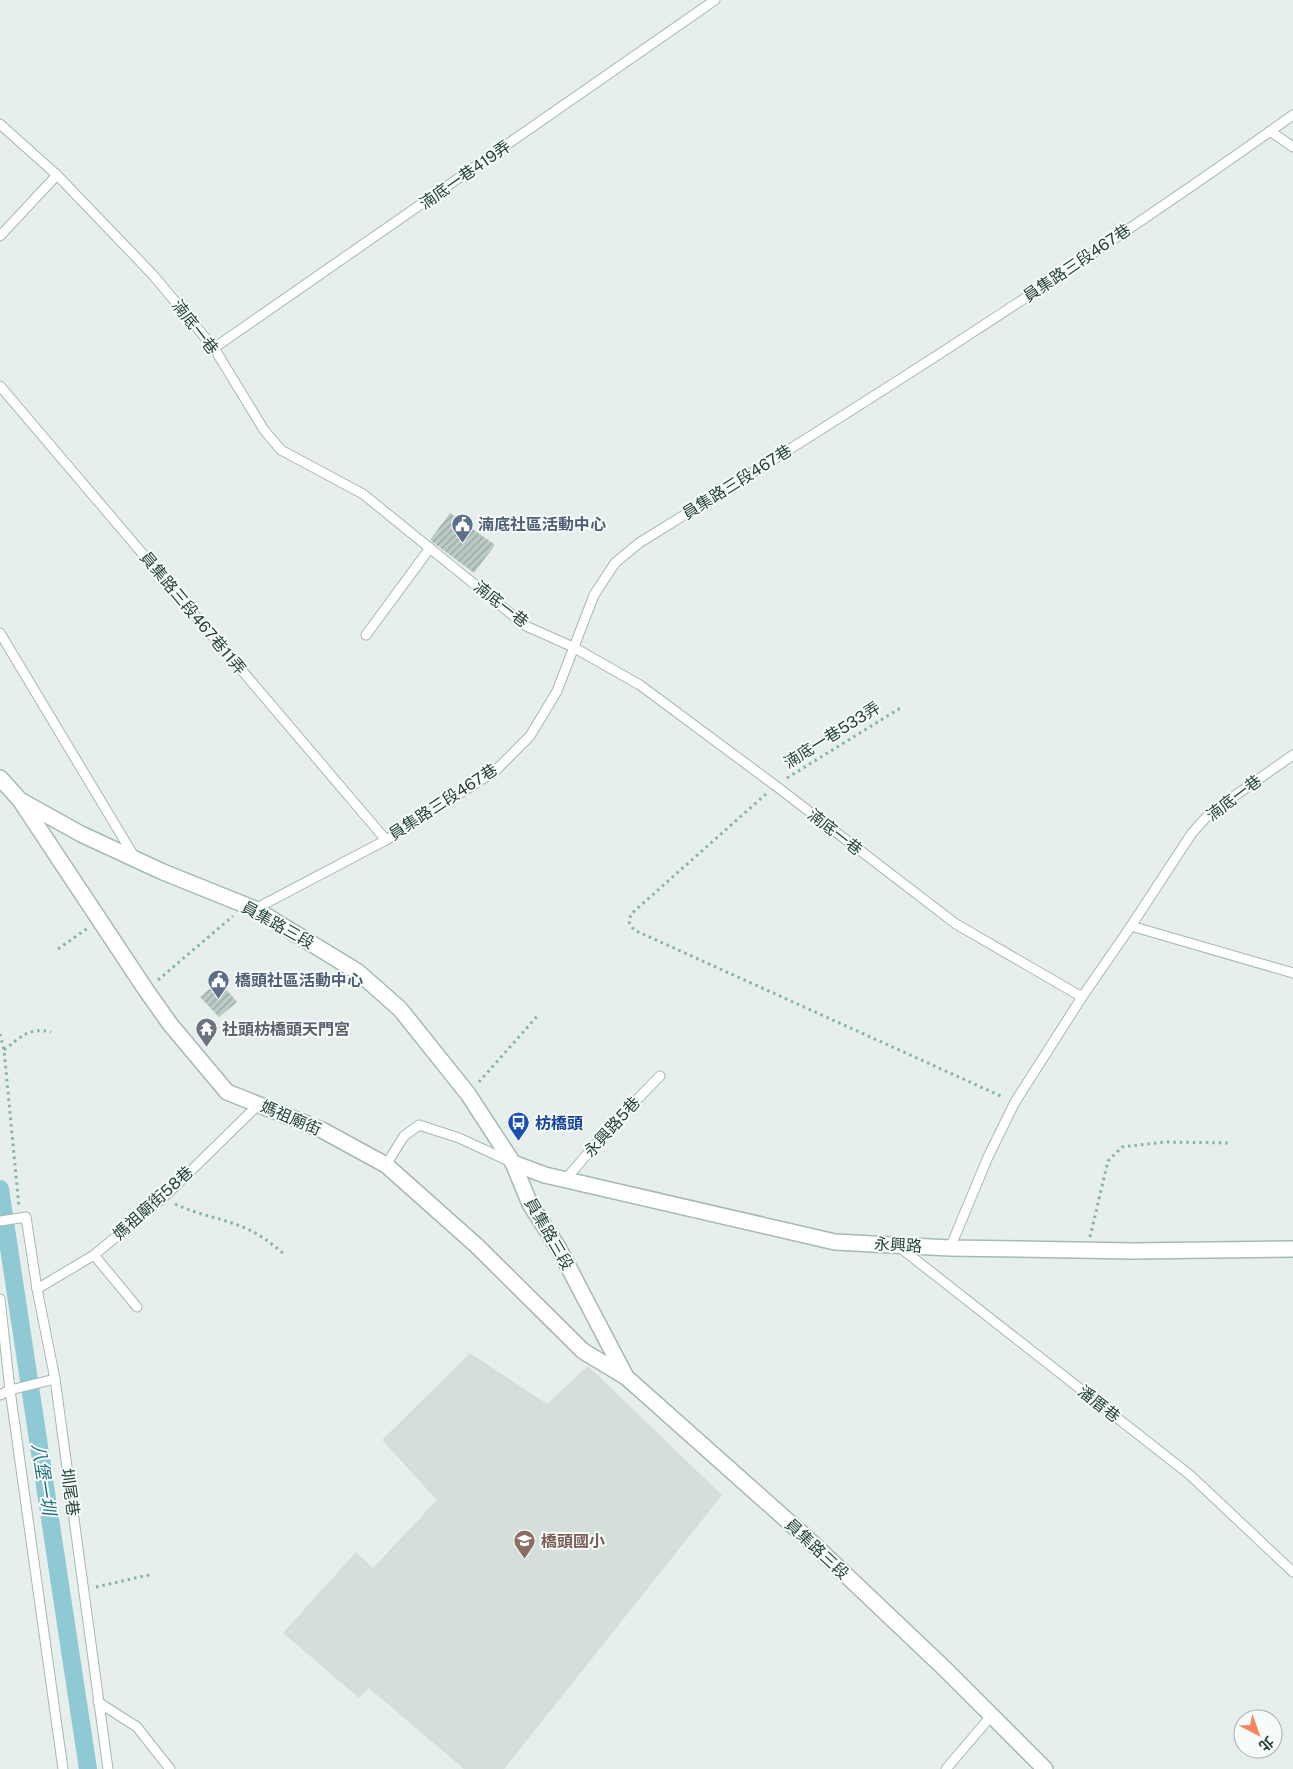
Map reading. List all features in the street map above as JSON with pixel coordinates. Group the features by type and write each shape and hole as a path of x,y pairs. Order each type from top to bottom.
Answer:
{"street":[{"name":"員集路三段","path":"0,778 20,800 81,834 136,860 255,908 358,972 400,1009 468,1094 513,1163 530,1204 559,1249 626,1377 808,1539 992,1715 1045,1769"},
{"name":"媽祖廟街","path":"20,800 170,1024 227,1092 322,1130 386,1165 477,1246 584,1351 626,1377"},
{"name":"永興路","path":"513,1163 565,1180 835,1242 950,1248 1087,1250 1293,1248"}],"lane":[{"name":"湳底一巷419弄","path":"214,348 715,0"},
{"name":"員集路三段467巷","path":"255,908 386,840 495,771 530,736 557,691 594,594 615,563 639,543 878,395 1293,115"},
{"name":"湳底一巷","path":"0,124 56,175 153,274 214,348 264,430 281,450 362,494 526,626 573,646 640,685 956,924 1082,996"},
{"path":"1270,131 1293,146"},
{"path":"0,236 56,175"},
{"name":"員集路三段467巷11弄","path":"0,386 386,840"},
{"path":"366,635 430,548"},
{"path":"0,633 136,860"},
{"name":"湳底一巷","path":"950,1248 988,1158 1015,1102 1082,996 1192,833 1210,813 1293,755"},
{"path":"1131,926 1293,973"},
{"name":"永興路5巷","path":"565,1180 612,1125 660,1076"},
{"name":"媽祖廟街58巷","path":"37,1289 94,1255 163,1198 259,1104"},
{"path":"386,1165 404,1136 419,1125 459,1138 513,1163"},
{"path":"0,1220 26,1217"},
{"name":"圳尾巷","path":"26,1217 37,1289 55,1379 108,1769"},
{"name":"潘厝巷","path":"896,1245 1190,1475 1293,1572"},
{"path":"94,1255 137,1307"},
{"path":"0,1299 10,1390 63,1769"},
{"path":"0,1395 10,1390 55,1379"},
{"path":"98,1702 137,1727 170,1769"},
{"path":"946,1769 992,1715"}],"path":[{"name":"湳底一巷533弄","path":"902,706 776,786 631,914 629,922 634,930 1015,1102"},
{"path":"146,990 236,914 255,908"},
{"path":"58,949 100,919"},
{"path":"468,1094 539,1014"},
{"path":"4,1050 25,1034 36,1029 51,1032"},
{"path":"0,1034 4,1050 18,1206 26,1217"},
{"path":"1087,1250 1108,1161 1122,1147 1164,1142 1231,1143"},
{"path":"163,1198 194,1213 244,1227 261,1235 284,1254"},
{"path":"83,1590 153,1574"}],"shaded area":[{"name":"橋頭國小","path":"470,1353 547,1404 588,1366 722,1495 504,1769 464,1769 369,1688 359,1698 283,1633 356,1552 373,1568 437,1500 382,1440"}],"building":[{"name":"湳底社區活動中心","path":"450,513 495,545 474,573 430,540"},
{"name":"橋頭社區活動中心","path":"219,981 237,1002 219,1017 200,997"}],"waterway":[{"name":"八堡一圳","path":"0,1189 88,1769"}],"place":[{"name":"湳底社區活動中心","path":"462,543"},
{"name":"橋頭社區活動中心","path":"219,999"},
{"name":"社頭枋橋頭天門宮","path":"206,1048"},
{"name":"枋橋頭","path":"519,1142"},
{"name":"橋頭國小","path":"525,1560"}]}
